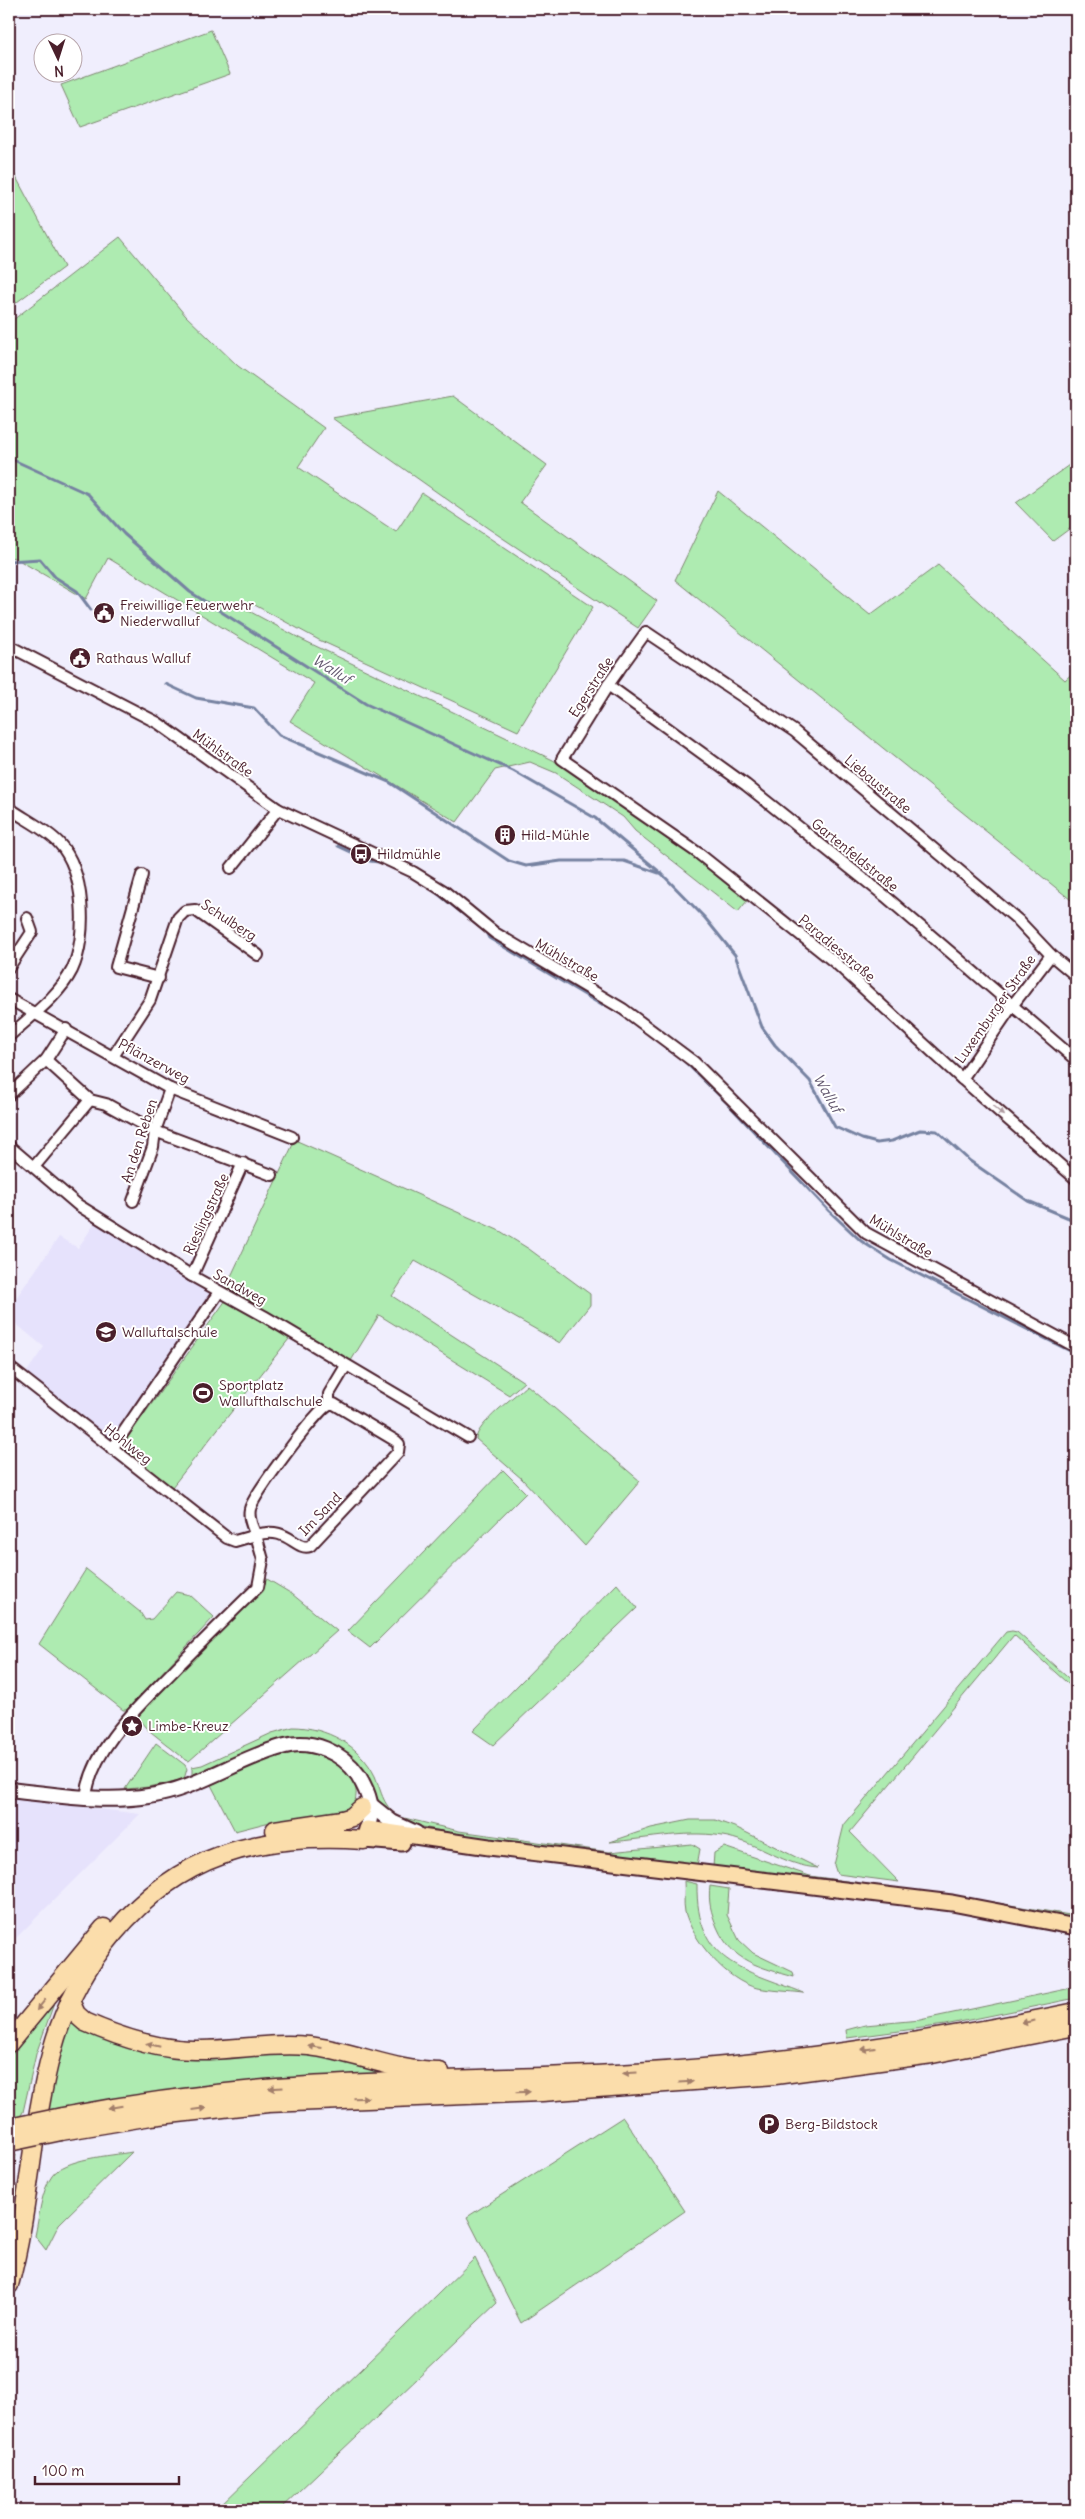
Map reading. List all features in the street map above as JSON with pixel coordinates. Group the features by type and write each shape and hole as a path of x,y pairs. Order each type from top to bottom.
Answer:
{"highway":[{"path":"9,2043 128,1902 149,1884 178,1864 204,1851 240,1838 342,1820 352,1817 367,1807"},
{"path":"289,1828 364,1832"},
{"path":"9,2285 46,2075 57,2033 70,2001 93,1962 121,1926 156,1894 198,1866 221,1856 276,1842 364,1832"},
{"path":"9,2229 42,2049 58,2002 83,1954"},
{"path":"70,2001 76,2014 85,2022 160,2047 197,2050 276,2044 310,2046 414,2069 435,2072 483,2073 500,2079"},
{"path":"9,2142 61,2124 148,2102 267,2089 635,2073 772,2061 930,2040 1076,2012"},
{"path":"9,2128 328,2098 552,2091 775,2075 942,2052 1076,2026"}],"main road":[{"path":"364,1832 421,1835 488,1847 952,1903 1076,1927"},
{"path":"364,1832 457,1847 488,1847"}],"street":[{"name":"Egerstraße","path":"562,759 608,685 646,632"},
{"name":"Liebaustraße","path":"646,632 794,731 1018,920 1051,955 1076,976"},
{"name":"Mühlstraße","path":"9,646 158,723 278,809 414,872 444,891 495,933 623,1009 694,1062 866,1233 1076,1348"},
{"name":"Gartenfeldstraße","path":"608,685 746,785 885,896 1076,1060"},
{"name":"Paradiesstraße","path":"562,759 706,859 837,964 962,1079 1076,1179"},
{"path":"9,808 61,846 76,875 82,902 80,942 72,970 52,995 9,1036"},
{"path":"231,868 278,809"},
{"path":"114,1055 143,1012 159,978 116,967 142,875"},
{"name":"Schulberg","path":"159,978 178,918 185,910 195,910 258,956"},
{"path":"9,967 32,932 26,918"},
{"name":"Luxemburger Straße","path":"962,1079 1012,1006 1051,955"},
{"name":"Pflänzerweg","path":"9,999 114,1055 170,1089 292,1137"},
{"path":"9,1095 46,1060 66,1029"},
{"path":"34,1166 90,1100 46,1060"},
{"name":"An den Reben","path":"134,1201 153,1147 155,1131 170,1089"},
{"name":"Rieslingstraße","path":"90,1100 106,1104 155,1131 272,1175"},
{"name":"Sandweg","path":"9,1146 78,1205 192,1276 468,1437"},
{"name":"Rieslingstraße","path":"192,1276 243,1163"},
{"path":"112,1448 219,1292"},
{"name":"Hohlweg","path":"9,1368 231,1540 241,1541 256,1535"},
{"path":"86,1797 90,1776 128,1717 258,1586 263,1560 251,1525 250,1512 266,1480 329,1404 329,1394 344,1369"},
{"name":"Im Sand","path":"256,1535 266,1532 277,1532 284,1534 302,1547 310,1546 398,1452 399,1444 396,1441 334,1404 329,1404"},
{"path":"9,1790 86,1797 130,1798 168,1792 276,1749 300,1744 314,1746 340,1757 354,1771 363,1786 367,1807 364,1832"},
{"path":"367,1807 392,1822 421,1835"}],"shaded area":[{"name":"Walluftalschule","path":"95,1223 213,1290 114,1441 26,1373 44,1347 9,1318 9,1308 59,1237 78,1248"},
{"path":"9,1798 140,1814 9,1945"}],"green space":[{"path":"211,30 230,74 80,127 61,85 69,82 82,82 82,77"},
{"path":"9,164 64,267 9,308"},
{"path":"120,237 185,315 238,366 324,428 298,467 396,532 422,493 593,607 518,731 319,640 251,603 247,610 301,639 553,760 693,857 747,901 738,912 635,831 623,817 556,773 530,762 495,770 457,822 290,721 314,683 108,558 86,599 15,558 9,557 9,323"},
{"path":"453,396 547,465 520,502 657,601 638,628 489,529 332,418"},
{"path":"1076,460 1076,524 1053,541 1016,503"},
{"path":"718,491 870,615 938,565 1065,680 1076,670 1076,904 675,580"},
{"path":"295,1140 500,1231 529,1249 590,1294 590,1305 560,1343 415,1261 392,1296 524,1382 509,1395 379,1315 349,1364 276,1321 226,1287"},
{"name":"Sportplatz Wallufthalschule","path":"226,1300 289,1339 172,1487 120,1448"},
{"path":"527,1385 640,1481 585,1546 522,1479 476,1439 489,1418"},
{"path":"503,1470 526,1493 370,1648 348,1631"},
{"path":"86,1569 140,1612 145,1620 152,1619 176,1592 190,1595 214,1617 127,1710 123,1710 39,1644"},
{"path":"267,1579 292,1594 337,1631 189,1761 186,1760 146,1728 136,1716 222,1629"},
{"path":"617,1584 637,1608 493,1745 473,1731"},
{"path":"1006,1632 1017,1632 1076,1685 1076,1691 1014,1635 850,1832 899,1882 837,1874 834,1865 844,1825"},
{"path":"293,1727 318,1730 341,1740 351,1747 369,1765 386,1804 400,1817 459,1831 609,1852 692,1844 700,1849 697,1866 489,1842 401,1822 384,1812 371,1785 319,1742 192,1781 192,1767 202,1765 272,1733"},
{"path":"156,1743 185,1765 187,1769 184,1779 149,1787 125,1789"},
{"path":"301,1752 312,1754 334,1763 344,1769 351,1777 355,1787 356,1798 351,1810 266,1823 235,1831 211,1785 266,1760"},
{"path":"690,1820 715,1820 737,1828 818,1868 795,1863 739,1840 714,1835 669,1835 610,1842 651,1828"},
{"path":"724,1847 810,1876 962,1897 1076,1916 1076,1920 713,1867 714,1853"},
{"path":"684,1881 697,1884 699,1911 705,1931 714,1947 727,1959 743,1969 804,1993 757,1988 746,1984 723,1969 703,1947 689,1923 684,1908"},
{"path":"710,1886 729,1889 727,1915 739,1940 753,1953 793,1972 794,1977 748,1961 731,1948 723,1939 713,1917 709,1892"},
{"path":"1076,1987 1076,1998 945,2025 847,2038 846,2030 865,2025 920,2020"},
{"path":"57,1995 36,2054 23,2112 17,2121 9,2123 9,2049"},
{"path":"69,2013 122,2041 307,2051 421,2074 41,2114"},
{"path":"623,2117 685,2211 521,2323 467,2217"},
{"path":"132,2152 59,2224 46,2250 35,2236 45,2189 52,2176 58,2170 77,2162"},
{"path":"16,2155 9,2201 9,2157"},
{"path":"475,2258 497,2303 279,2510 216,2510"}],"waterway":[{"name":"Walluf","path":"9,458 88,494 124,534 190,592 366,704 513,771 595,818 662,874 705,918 735,955 762,1027 775,1045 810,1081 835,1127 862,1139 877,1143 892,1141 920,1130 937,1131 970,1161 1028,1201 1076,1221"},
{"name":"Walluf","path":"9,561 40,559 55,577 77,591 91,610"},
{"name":"Walluf","path":"166,684 196,698 254,708 279,735 389,782 509,861 526,866 561,861 624,861 659,873"},
{"path":"338,846 370,861 379,862"},
{"path":"433,890 486,932 489,938 600,1004 607,1005 633,1022"},
{"path":"680,1057 727,1103 829,1211 861,1241 891,1260 1076,1354"}],"place":[{"name":"Freiwillige Feuerwehr Niederwalluf","path":"104,613"},
{"name":"Rathaus Walluf","path":"80,658"},
{"name":"Hild-Mühle","path":"505,835"},
{"name":"Hildmühle","path":"361,854"},
{"name":"Walluftalschule","path":"106,1332"},
{"name":"Sportplatz Wallufthalschule","path":"203,1393"},
{"name":"Limbe-Kreuz","path":"132,1726"},
{"name":"Berg-Bildstock","path":"769,2124"}]}
